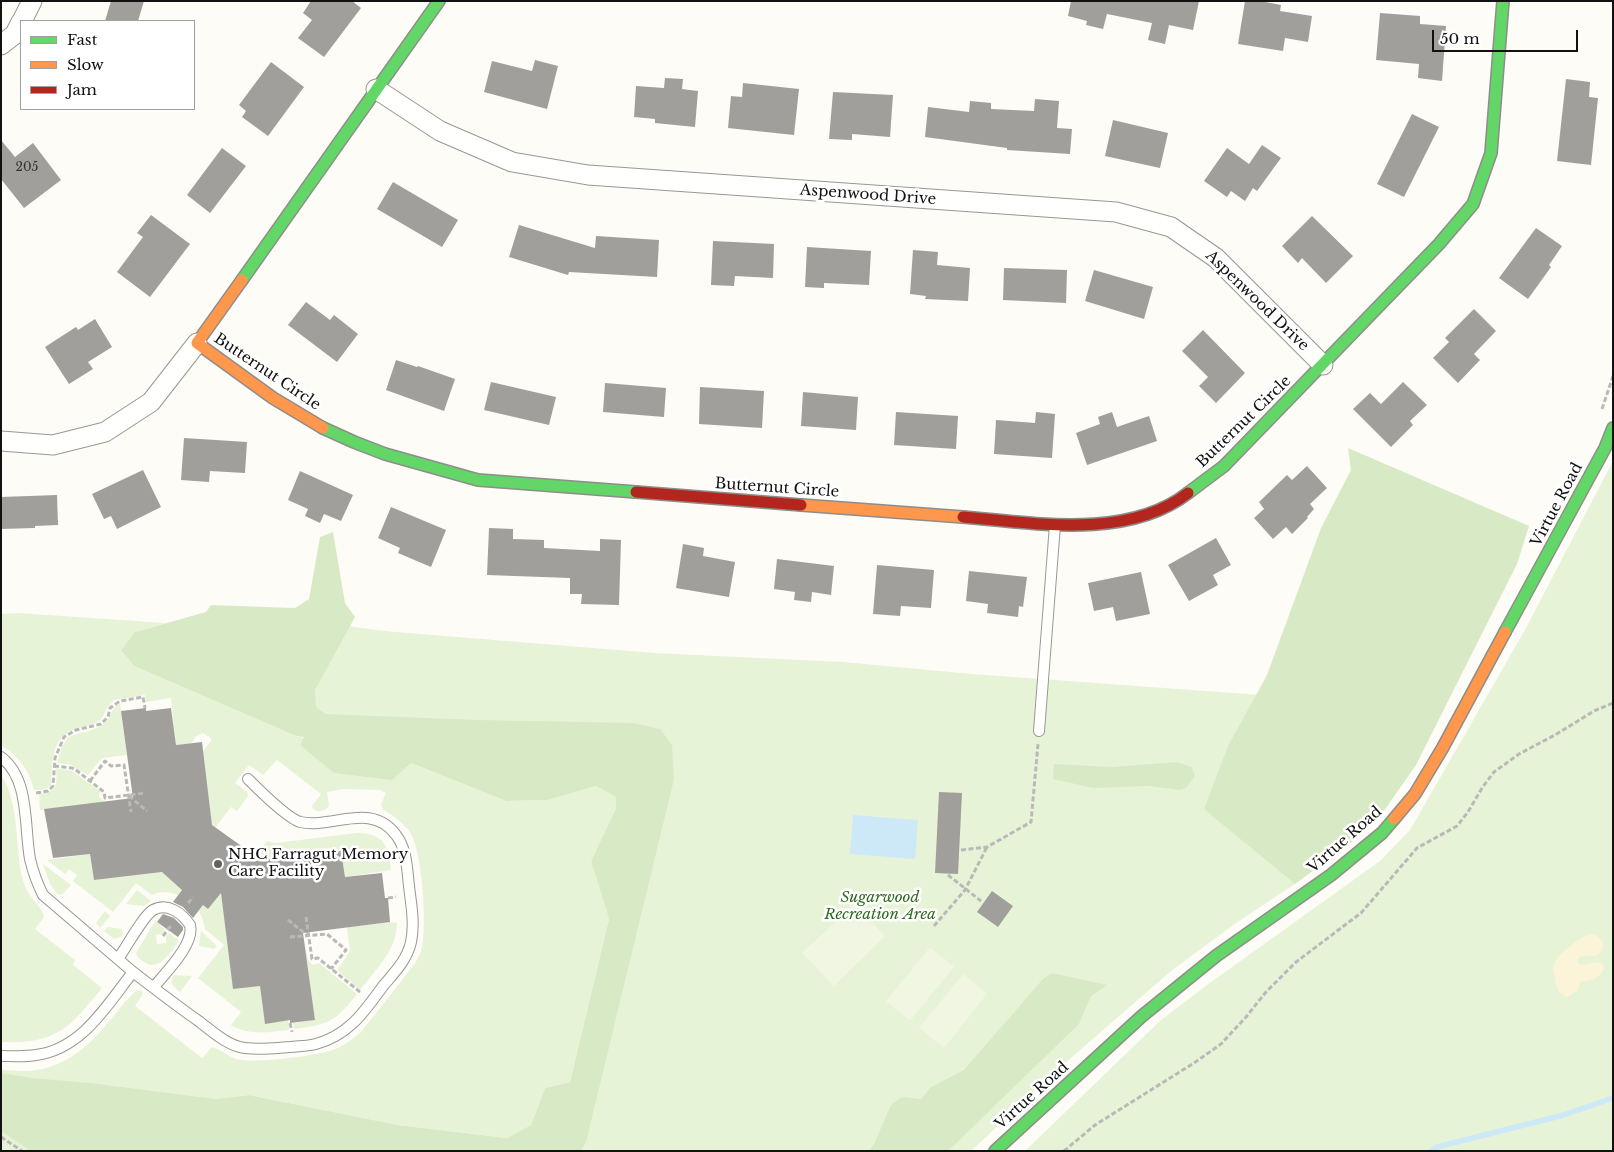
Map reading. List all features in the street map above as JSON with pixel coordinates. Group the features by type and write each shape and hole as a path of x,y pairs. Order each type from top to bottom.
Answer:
{"street":[{"path":"23,20 32,1"},
{"name":"Butternut Circle","path":"440,1 197,343 249,382 300,415 353,442 413,463 478,480 1072,526 1134,519 1177,502 1224,466 1439,244 1473,204 1492,153 1503,1"},
{"path":"1,45 15,34 20,25"},
{"name":"Aspenwood Drive","path":"376,89 440,131 512,162 578,174 1116,212 1171,226 1216,258 1323,365"},
{"path":"1,441 53,445 105,432 151,402 197,343"},
{"name":"Virtue Road","path":"995,1151 1142,1016 1216,956 1331,875 1382,832 1415,794 1442,749 1568,517 1605,448 1613,428"}],"lane":[{"path":"1039,732 1055,524"},
{"path":"1,757 15,772 23,797 30,859 36,881 43,895 133,972 215,1034 234,1045 243,1048 274,1048 314,1044 332,1039 347,1030 371,1003 405,958 412,933 412,907 405,851 396,835 380,822 361,817 314,823 299,822 290,817 248,779"},
{"path":"118,959 144,920 153,910 165,907 171,908 180,914 190,925 190,938 154,988"},
{"path":"1,1056 36,1056 62,1048 86,1031 133,972"}],"path":[{"path":"36,793 48,791 53,786 55,758 64,737 76,730 96,726 104,722 108,717 110,708 116,703 144,697 145,708"},
{"path":"1064,1151 1095,1125 1194,1064 1220,1044 1246,1017 1266,992 1296,962 1361,913 1417,848 1457,826 1494,772 1519,754 1594,711 1613,703"},
{"path":"961,850 988,846 1031,822 1039,732"},
{"path":"90,781 105,761 111,766 124,765 131,812"},
{"path":"54,766 72,768 104,792 105,798 145,793"},
{"path":"128,795 147,811"},
{"path":"934,926 965,890 988,846"},
{"path":"948,875 981,901"},
{"path":"388,898 397,897"},
{"path":"306,917 312,960 318,958 361,993"},
{"path":"288,920 308,935"},
{"path":"290,937 327,934 346,950 331,968"},
{"path":"290,1023 292,1032"},
{"path":"1,1137 22,1151"}],"green space":[{"path":"1348,448 1529,526 1517,564 1416,765 1383,812 1353,841 1295,884 1204,809 1228,746 1267,675 1321,528 1351,470"},
{"path":"1613,461 1613,1151 1025,1151 1161,1020 1380,861 1410,830 1526,628"},
{"path":"333,532 345,603 355,617 315,690 316,707 325,714 477,720 633,723 660,729 672,745 674,779 586,1142 581,1151 31,1151 1,1131 1,1073 215,1099 249,1095 398,1125 507,1138 531,1125 545,1088 570,1082 609,919 591,861 616,808 616,797 596,786 548,800 506,801 411,763 392,780 334,773 300,745 304,737 296,736 134,666 121,650 135,632 206,612 211,605 295,608 309,599 320,537"},
{"path":"18,613 166,623 135,632 121,650 134,666 296,736 411,763 506,801 548,800 596,786 616,797 616,808 591,861 609,919 570,1082 545,1088 531,1125 508,1138 398,1125 249,1095 216,1099 366,1151 1,1151 1,1070 37,1070 60,1063 90,1043 137,990 142,991 143,994 135,1006 202,1058 212,1047 236,1059 257,1061 299,1057 324,1052 340,1047 359,1034 381,1007 417,959 421,951 424,927 423,892 415,844 405,826 383,809 381,805 386,793 380,790 344,789 327,792 329,806 317,811 312,806 321,794 277,760 263,775 249,765 235,783 247,792 248,796 237,811 231,807 215,828 212,825 203,751 211,741 211,738 203,733 195,737 192,743 176,745 171,698 146,702 145,695 114,700 107,708 101,720 64,735 54,754 51,785 46,789 34,790 30,776 22,764 1,745 1,614"},
{"name":"Sugarwood Recreation Area","path":"325,623 384,631 654,653 843,662 972,674 1289,697 1416,765 1383,812 1353,841 1171,971 1064,1064 971,1151 570,1151 659,747 309,722"},
{"path":"120,704 127,755 102,758 88,775 71,765 57,763 67,738 102,725 114,708"},
{"path":"1177,762 1192,767 1195,776 1186,788 1180,790 1149,786 1093,788 1053,779 1054,764 1113,767"},
{"path":"56,768 72,771 100,791 99,797 105,802 40,810 39,794 50,792 55,787"},
{"path":"1,775 7,785 14,810 23,880 29,893 44,914 44,917 35,929 75,960 73,965 102,988 80,1014 60,1031 36,1040 20,1042 1,1042"},
{"path":"357,833 379,838 383,842 388,853 391,870 345,877 341,851 261,860 264,855 259,851 267,841 276,843"},
{"path":"90,854 94,880 190,869 178,895 165,892 152,895 136,883 113,912 73,881 77,875 69,869 65,874 47,860"},
{"path":"43,864 71,885 63,894 58,895 50,884"},
{"path":"137,890 151,901 144,906 126,904"},
{"path":"221,893 260,986 265,1023 288,1020 289,1030 252,1032 244,1031 231,1025 241,1012 198,978 224,945 205,929 199,911 203,905 208,909"},
{"path":"854,904 885,936 834,986 802,953"},
{"path":"105,911 110,916 100,928 96,923"},
{"path":"155,921 165,929 162,934 156,935 157,944 166,943 166,936 169,933 179,941 160,963 149,965 140,959 136,953"},
{"path":"390,922 397,923 390,951 360,990 337,970 350,951 347,927"},
{"path":"108,927 122,929 123,934 121,937 114,939 104,931"},
{"path":"201,931 217,946 214,949 199,946"},
{"path":"304,940 308,960 313,965 319,963 357,994 337,1016 330,1020 315,1026 294,1029 293,1023 315,1020"},
{"path":"930,947 954,967 910,1021 886,1001"},
{"path":"1052,973 1107,985 1091,996 1079,1024 948,1151 869,1151 891,1105 902,1097 921,1099 931,1087 964,1070 1043,979"},
{"path":"963,974 987,994 944,1048 919,1028"},
{"path":"174,975 192,976 180,992 171,982"}],"sand":[{"path":"1590,934 1601,940 1602,949 1596,956 1580,957 1577,962 1580,965 1600,963 1603,964 1604,968 1595,979 1581,981 1577,991 1567,997 1561,994 1557,988 1553,968 1558,957 1563,952"}],"water":[{"path":"853,815 918,820 915,859 850,854"}],"building":[{"path":"111,1 144,1 138,20 105,20"},
{"path":"311,1 352,1 361,8 324,57 298,38 312,20 303,13"},
{"path":"1071,1 1199,1 1193,30 1169,25 1165,44 1148,40 1152,23 1107,14 1103,29 1086,25 1087,21 1068,16"},
{"path":"1245,1 1260,1 1281,5 1280,11 1312,16 1308,42 1285,38 1283,51 1238,44"},
{"path":"1380,13 1420,16 1420,24 1446,26 1442,81 1418,78 1419,64 1376,60"},
{"path":"535,60 558,66 547,109 484,92 492,61 532,71"},
{"path":"271,62 304,87 268,136 242,117 246,111 239,105"},
{"path":"665,78 683,79 682,89 698,91 695,127 655,123 655,119 634,117 636,86 664,88"},
{"path":"1566,79 1590,82 1589,97 1598,98 1591,165 1557,161"},
{"path":"743,83 799,89 794,135 728,128 731,96 742,97"},
{"path":"833,92 893,95 890,137 852,134 852,140 829,139"},
{"path":"1035,99 1059,101 1057,128 1072,129 1070,154 1007,150 1007,148 925,137 928,107 969,112 970,101 991,103 991,109 1034,111"},
{"path":"1412,114 1439,127 1404,197 1377,184"},
{"path":"1113,120 1168,133 1160,168 1105,156"},
{"path":"1,140 15,157 33,143 61,180 24,208 1,179"},
{"path":"1262,145 1281,158 1257,191 1253,188 1245,201 1231,191 1227,197 1204,181 1227,148 1249,164"},
{"path":"222,148 246,166 210,213 187,195"},
{"path":"393,182 458,220 442,247 377,209"},
{"path":"151,215 190,244 150,297 117,272 143,237 137,233"},
{"path":"1312,216 1353,256 1326,283 1302,258 1298,263 1282,246"},
{"path":"519,225 595,248 596,236 659,240 657,277 569,272 568,275 509,257"},
{"path":"1536,228 1562,246 1549,265 1551,267 1528,299 1499,278"},
{"path":"713,241 774,244 773,278 735,276 734,286 711,285"},
{"path":"807,247 871,251 869,285 824,283 824,288 805,287"},
{"path":"913,250 938,252 937,265 970,268 968,301 925,299 926,296 910,294"},
{"path":"1004,268 1067,270 1066,303 1003,300"},
{"path":"1094,270 1153,287 1144,319 1085,301"},
{"path":"306,302 330,320 334,315 358,334 337,362 288,325"},
{"path":"1474,309 1496,331 1474,354 1480,360 1458,383 1433,358 1449,342 1445,338"},
{"path":"95,319 112,347 88,362 93,369 69,384 45,347 76,327 78,330"},
{"path":"1203,330 1245,373 1216,403 1199,386 1208,377 1182,351"},
{"path":"396,360 455,379 444,411 386,390"},
{"path":"491,382 556,397 549,425 484,410"},
{"path":"1403,382 1427,405 1410,421 1413,425 1391,447 1353,409 1370,393 1381,404"},
{"path":"605,383 666,388 664,417 603,412"},
{"path":"700,387 764,391 762,428 699,424"},
{"path":"803,392 858,397 856,430 801,426"},
{"path":"896,412 958,416 956,449 894,445"},
{"path":"1036,412 1055,414 1052,458 994,454 996,420 1035,423"},
{"path":"1112,412 1117,427 1149,416 1157,441 1087,465 1076,433 1100,424 1098,417"},
{"path":"184,438 247,442 245,473 210,471 209,482 181,480"},
{"path":"1307,466 1327,488 1310,504 1314,509 1292,534 1286,527 1273,539 1254,518 1264,509 1259,502 1287,475 1292,480"},
{"path":"143,470 161,507 117,529 111,516 104,519 92,494"},
{"path":"300,471 353,495 341,521 324,514 320,523 305,516 308,509 288,500"},
{"path":"57,495 58,525 1,529 1,497"},
{"path":"391,507 446,530 431,567 398,553 400,548 378,538"},
{"path":"489,528 513,529 513,539 544,540 544,548 600,551 600,539 621,540 619,605 581,604 582,594 570,594 570,578 487,575"},
{"path":"1216,538 1231,565 1213,575 1218,585 1189,601 1168,565"},
{"path":"683,544 704,548 703,556 735,562 729,597 676,588"},
{"path":"777,559 834,566 831,595 812,592 811,602 794,600 795,592 774,589"},
{"path":"877,565 934,570 931,608 901,606 900,616 873,614"},
{"path":"969,571 1027,577 1023,607 1019,606 1018,617 987,613 988,604 966,601"},
{"path":"1141,572 1150,614 1116,621 1113,607 1094,611 1088,583"},
{"name":"NHC Farragut Memory Care Facility","path":"146,708 146,711 171,708 176,745 202,742 212,825 261,860 341,851 345,877 382,873 385,898 388,898 390,922 303,933 315,1020 290,1023 290,1020 265,1024 260,986 233,989 221,893 208,909 203,905 193,918 183,907 173,902 182,890 162,872 94,880 90,854 53,858 44,809 133,798 121,711"},
{"path":"939,792 962,793 958,874 935,873"},
{"path":"992,891 1013,906 998,927 977,912"},
{"path":"163,914 174,918 183,927 178,937 157,922"}],"waterway":[{"path":"1431,1151 1437,1147 1560,1116 1613,1098"}],"traffic: fast":[{"path":"242,280 439,1"},
{"path":"1188,493 1224,466 1439,244 1473,204 1491,153 1503,1"},
{"path":"323,428 385,454 478,480 636,492"},
{"path":"1505,632 1605,448 1613,428"},
{"path":"995,1151 1142,1016 1216,956 1331,875 1382,833 1394,819"}],"traffic: slow":[{"path":"242,280 197,343 273,398 323,428"},
{"path":"801,505 963,517"},
{"path":"1394,819 1415,794 1442,749 1505,632"}],"traffic: jam":[{"path":"636,492 801,505"},
{"path":"963,517 1049,524 1109,523 1137,517 1164,508 1188,493"}],"place":[{"name":"NHC Farragut Memory Care Facility","path":"218,864"}]}
